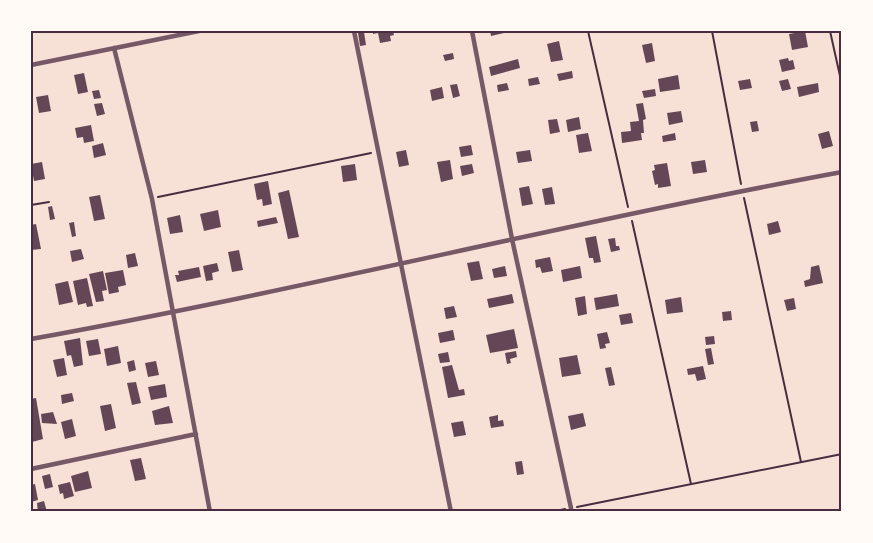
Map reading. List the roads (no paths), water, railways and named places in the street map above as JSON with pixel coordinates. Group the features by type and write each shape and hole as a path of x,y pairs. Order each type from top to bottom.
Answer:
{"street":[{"path":"31,65 199,31"},
{"path":"354,31 451,512"},
{"path":"472,31 512,239 571,508"},
{"path":"114,48 152,199 210,512"},
{"path":"31,339 174,313 630,213 842,172"},
{"path":"31,469 196,434"}]}
